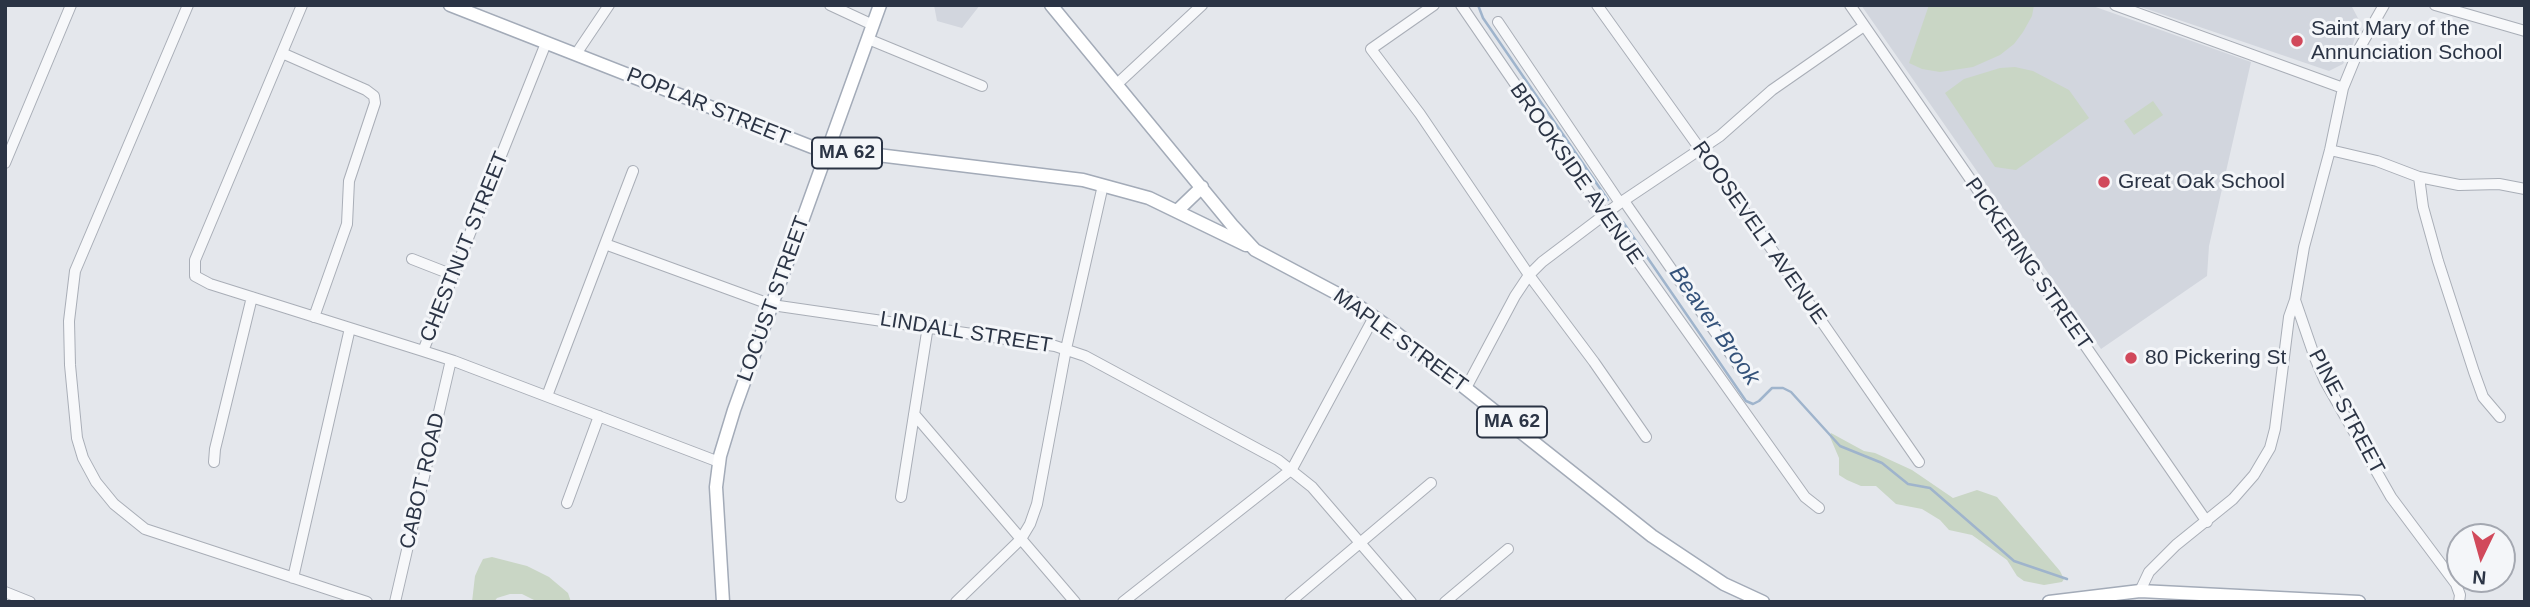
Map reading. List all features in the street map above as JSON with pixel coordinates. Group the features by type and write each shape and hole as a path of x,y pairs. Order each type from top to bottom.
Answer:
{"main road":[{"name":"POPLAR STREET","path":"450,5 812,147 1103,184 1149,198 1255,250"},
{"name":"LOCUST STREET","path":"723,602 716,487 719,462 734,410 880,5"},
{"name":"MAPLE STREET","path":"1051,5 1232,226 1255,250 1350,301 1374,317 1675,552 1724,583 1763,602"},
{"path":"1177,211 1202,187"},
{"path":"2049,602 2140,591 2359,602"}],"street":[{"path":"5,163 71,5"},
{"path":"188,5 75,271 69,321 77,438 83,458 96,482 126,516 145,529 367,602"},
{"path":"302,5 218,204 194,269 199,280 423,351"},
{"path":"576,54 609,5"},
{"path":"830,5 873,25"},
{"path":"1116,85 1202,5"},
{"path":"1434,5 1371,50 1420,114 1529,275 1646,437"},
{"name":"BROOKSIDE AVENUE","path":"1461,5 1604,214 1805,497 1819,508"},
{"name":"ROOSEVELT AVENUE","path":"1597,5 1919,462"},
{"name":"PICKERING STREET","path":"1850,5 2207,522"},
{"path":"2115,5 2343,88"},
{"name":"PINE STREET","path":"2384,5 2359,49 2343,88 2330,150 2304,247 2295,300 2325,381 2391,497 2456,584 2460,595 2459,602"},
{"path":"2435,5 2525,31"},
{"name":"BROOKSIDE AVENUE","path":"1498,22 1743,372"},
{"path":"1466,388 1529,275 1542,262 1604,214 1700,149 1772,90 1864,26"},
{"path":"868,39 982,86"},
{"name":"CHESTNUT STREET","path":"546,43 423,351 719,462"},
{"path":"282,53 366,90 374,96 375,103 349,181 347,224 314,317"},
{"path":"2330,150 2377,161 2419,177 2459,185 2499,184 2525,189"},
{"path":"547,396 633,171"},
{"path":"2419,177 2423,207 2434,248 2474,372 2483,397 2500,417"},
{"path":"956,602 1021,539 1030,524 1037,504 1066,349 1103,184"},
{"name":"LINDALL STREET","path":"605,244 772,305 1026,340 1085,356 1169,399 1292,469 1312,487 1411,602"},
{"path":"412,260 453,275"},
{"path":"214,462 252,297"},
{"path":"2140,591 2149,572 2247,483 2270,448 2275,429 2289,317 2295,300"},
{"path":"1123,602 1292,469 1374,317"},
{"path":"901,497 928,326"},
{"path":"293,578 351,328"},
{"name":"CABOT ROAD","path":"395,602 451,360"},
{"path":"914,414 1075,602"},
{"path":"567,503 599,416"},
{"path":"1290,602 1432,484"},
{"path":"1445,602 1508,549"},
{"path":"5,592 30,602"}],"shaded area":[{"path":"934,5 980,5 962,28 937,21"},
{"name":"Great Oak School","path":"1861,5 2090,5 2251,62 2209,246 2207,276 2101,349"},
{"name":"Saint Mary of the Annunciation School","path":"2135,5 2351,5 2360,22 2343,64 2329,71"}],"green space":[{"path":"1929,5 2034,5 2032,16 2023,32 2014,44 2000,55 1973,67 1940,72 1922,69 1909,63"},
{"path":"2015,67 2033,71 2069,90 2089,118 2016,170 1995,167 1945,93 1964,79 2000,68"},
{"path":"2153,101 2163,115 2134,135 2124,121"},
{"path":"1831,433 1864,451 1875,453 1912,470 1953,498 1977,490 1997,497 2064,579 2062,582 2044,585 2024,581 2017,576 2007,560 1972,535 1949,530 1940,520 1922,509 1896,504 1876,486 1861,486 1839,475 1839,458 1830,437"},
{"path":"492,557 527,566 549,577 568,593 571,602 538,602 522,594 510,594 497,598 494,602 472,602 475,576 479,567 483,559"}],"waterway":[{"name":"Beaver Brook","path":"1478,5 1483,18 1608,200"},
{"name":"Beaver Brook","path":"1623,222 1746,401 1753,404 1772,388 1783,388 1791,392 1840,446 1882,463 1908,484 1930,488 2014,561 2067,579"}],"place":[{"name":"Saint Mary of the Annunciation School","path":"2297,41"},
{"name":"Great Oak School","path":"2104,182"},
{"name":"80 Pickering St","path":"2131,358"}]}
